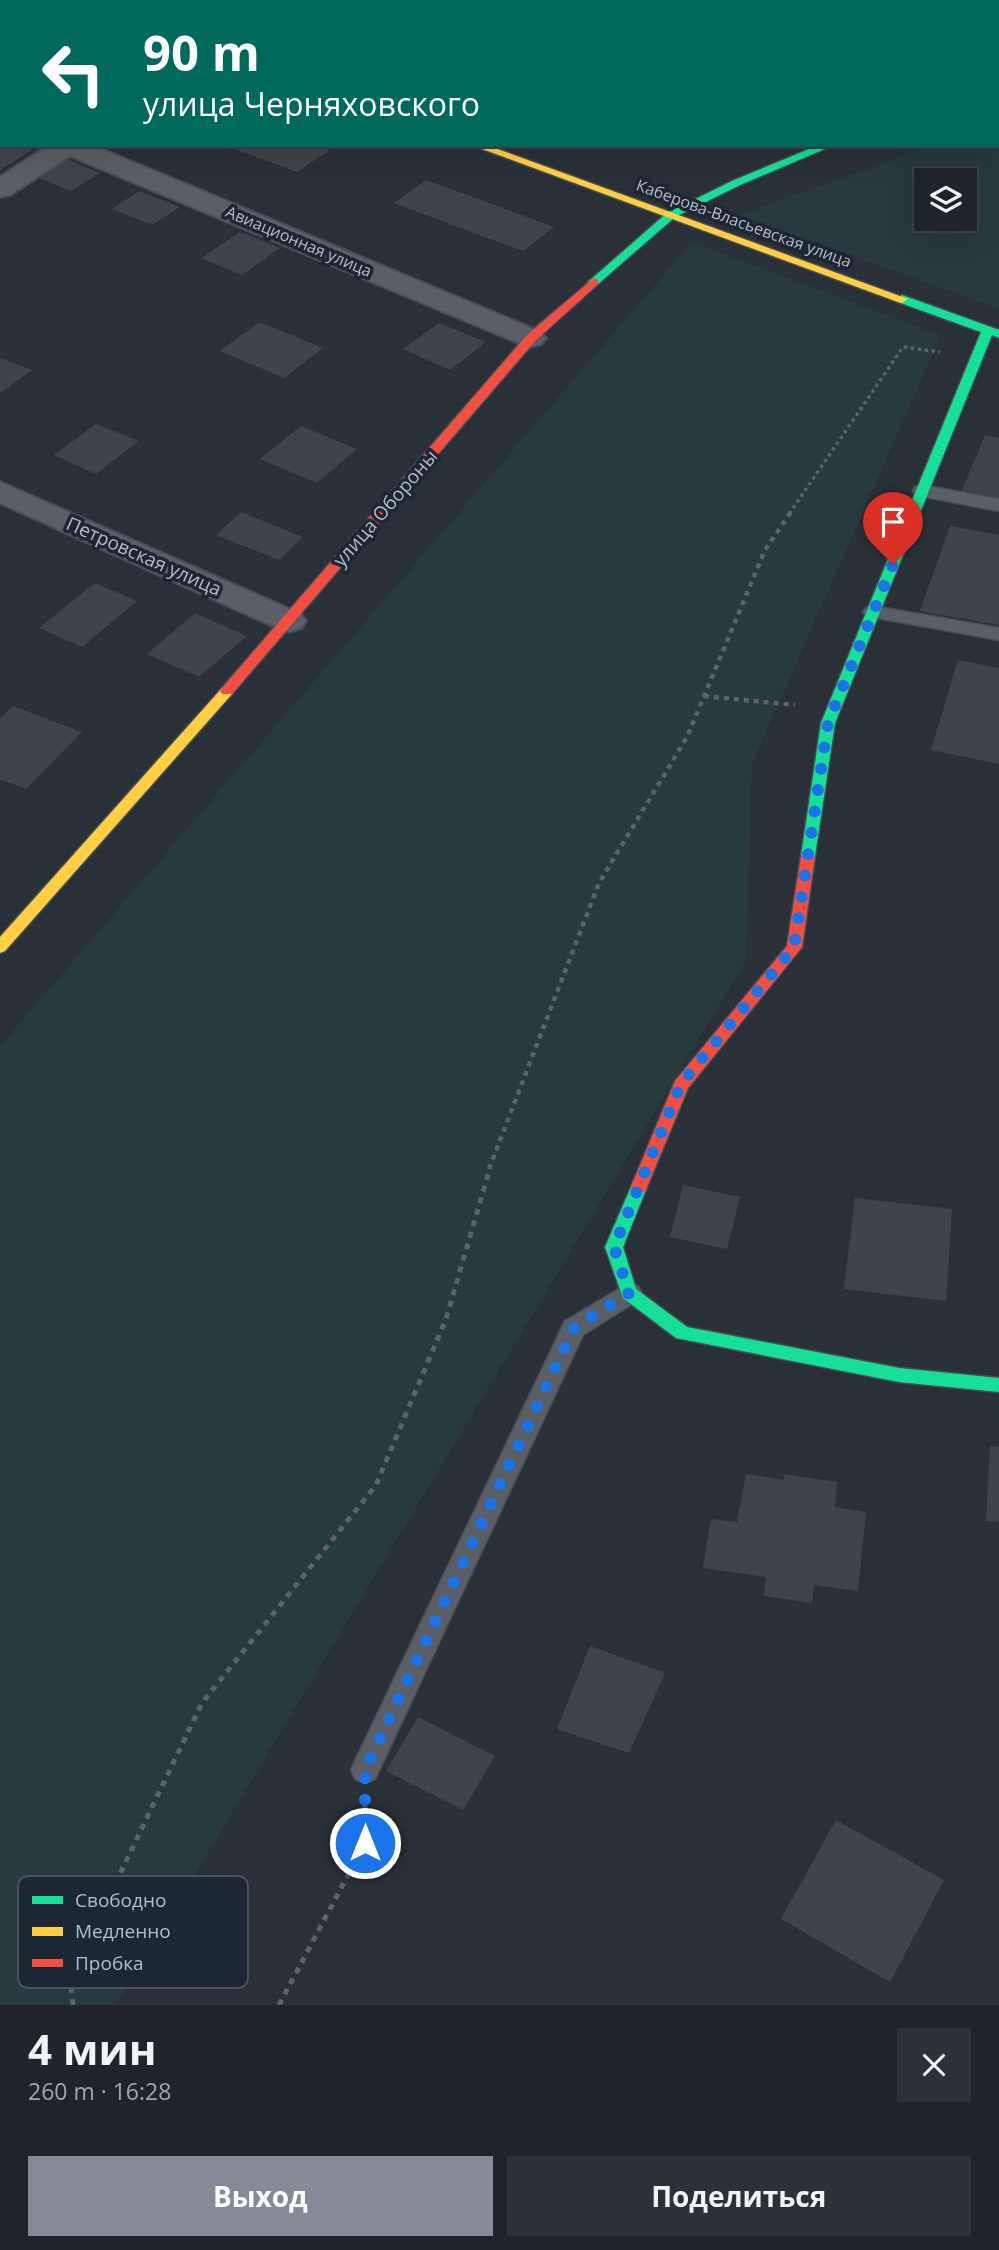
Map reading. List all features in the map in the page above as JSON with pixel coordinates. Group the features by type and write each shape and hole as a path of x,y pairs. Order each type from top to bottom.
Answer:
{"street":[{"path":"0,189 65,147"},
{"name":"Авиационная улица","path":"73,147 531,338"},
{"name":"Каберова-Власьевская улица","path":"483,147 994,332"},
{"name":"улица Обороны","path":"0,947 289,621 531,338 671,215 736,183 824,147"},
{"path":"994,332 977,358 828,723 794,947 681,1084 614,1247 629,1293 682,1333 899,1375 999,1385"},
{"name":"Петровская улица","path":"0,491 289,621"}],"lane":[{"path":"922,491 999,505"},
{"path":"873,612 999,634"},
{"path":"365,1770 574,1328 629,1293"}],"path":[{"path":"119,1876 201,1703 376,1485 446,1320 496,1147 599,883 687,737 765,550 903,347 977,358"},
{"path":"704,696 834,709"},
{"path":"279,2005 365,1843 365,1770"}],"green space":[{"path":"928,147 999,147 999,309 738,215"},
{"path":"692,242 941,335 752,764 746,961 194,1876 18,1876 18,1988 126,1988 116,2005 0,2005 0,1046"}],"building":[{"path":"0,147 25,147 32,150 0,170"},
{"path":"229,147 322,147 330,150 297,172"},
{"path":"64,158 100,173 71,191 34,176"},
{"path":"426,180 554,227 523,251 394,203"},
{"path":"139,191 180,207 152,225 112,209"},
{"path":"240,232 280,248 242,275 201,258"},
{"path":"259,322 323,348 284,378 220,351"},
{"path":"439,323 486,342 450,370 403,349"},
{"path":"0,358 32,370 0,393"},
{"path":"96,424 139,441 96,474 54,455"},
{"path":"301,426 357,449 317,483 260,459"},
{"path":"985,435 999,438 999,498 962,490"},
{"path":"241,512 303,537 279,560 216,535"},
{"path":"950,526 999,535 999,625 920,611"},
{"path":"95,583 137,601 82,647 39,628"},
{"path":"195,613 247,636 199,677 147,654"},
{"path":"958,660 999,668 999,764 931,750"},
{"path":"13,706 82,732 26,789 0,779 0,718"},
{"path":"683,1185 740,1197 727,1249 670,1237"},
{"path":"855,1198 952,1209 946,1301 844,1289"},
{"path":"990,1446 999,1447 999,1522 986,1521"},
{"path":"746,1474 784,1480 784,1474 837,1482 835,1507 866,1512 858,1591 814,1585 812,1603 764,1596 766,1577 703,1568 711,1519 737,1522"},
{"path":"590,1646 665,1673 629,1753 557,1729"},
{"path":"418,1717 495,1756 463,1810 386,1771"},
{"path":"836,1820 944,1880 890,1982 781,1919"}],"traffic: fast":[{"path":"594,282 671,215 736,183 824,147"},
{"path":"902,299 999,334"},
{"path":"808,856 828,723 988,330"},
{"path":"639,1187 614,1247 629,1293 682,1333 899,1375 999,1385"}],"traffic: slow":[{"path":"482,147 902,299"},
{"path":"0,947 227,691"}],"traffic: jam":[{"path":"227,691 531,338 594,282"},
{"path":"639,1187 681,1085 794,947 808,856"}],"route":[{"path":"365,1843 365,1770 574,1328 629,1293 614,1247 681,1084 794,947 828,723 893,564"}]}
